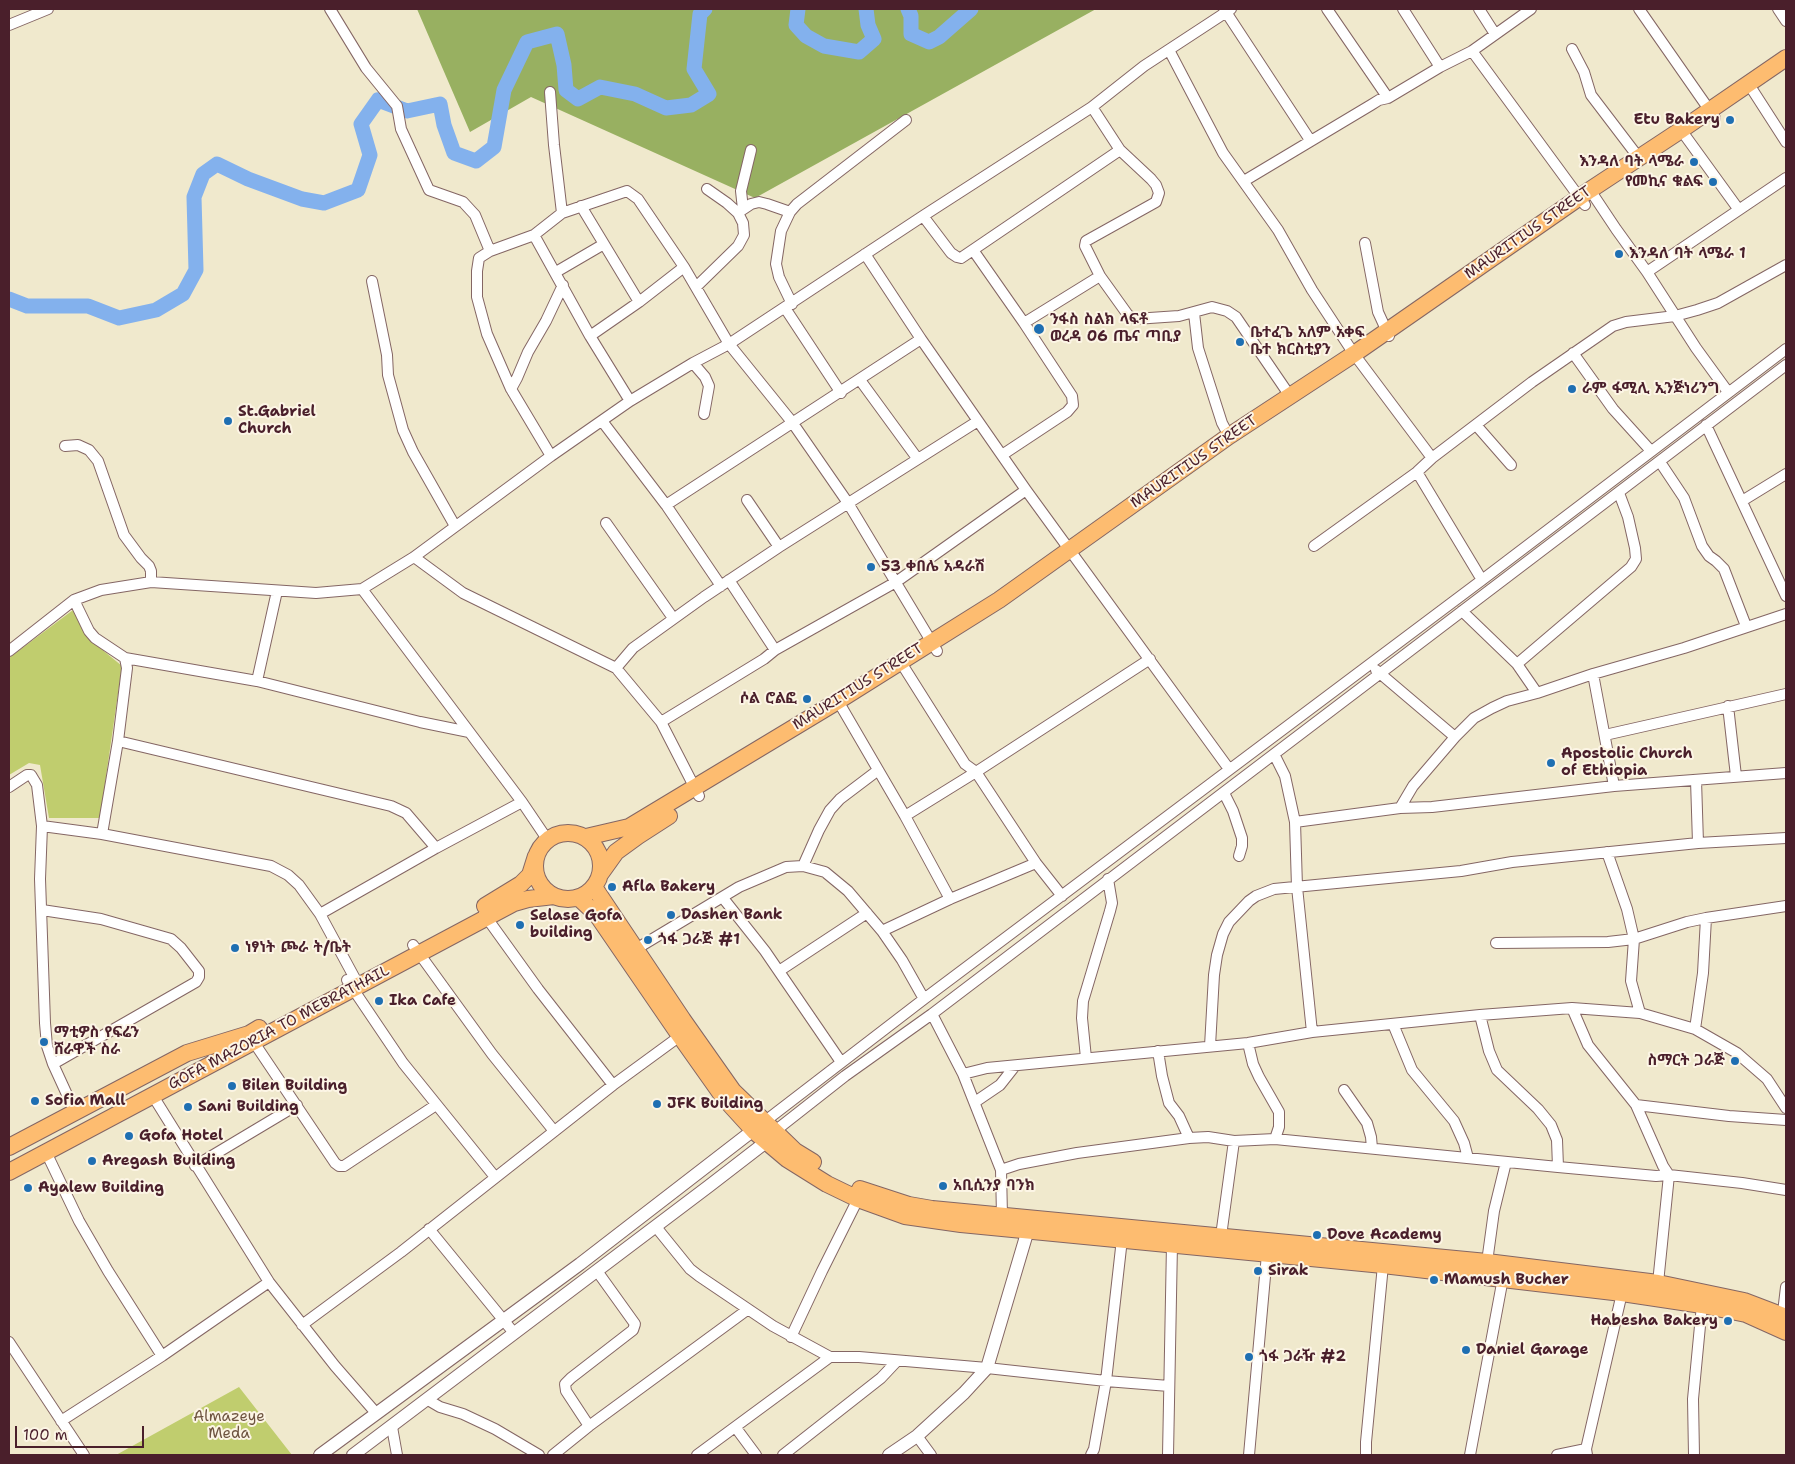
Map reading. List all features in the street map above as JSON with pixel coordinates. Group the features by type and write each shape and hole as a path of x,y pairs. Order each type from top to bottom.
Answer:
{"main road":[{"name":"MAURITIUS STREET","path":"1751,88 1786,58"},
{"name":"MAURITIUS STREET","path":"1587,198 1751,88 1786,70"},
{"name":"MAURITIUS STREET","path":"586,837 629,827 697,792 903,666 1234,445 1356,357 1519,249 1639,158 1684,134"},
{"name":"MAURITIUS STREET","path":"1072,554 1229,436 1290,396 1356,357"},
{"name":"MAURITIUS STREET","path":"598,880 616,852 697,792"},
{"path":"566,832 577,833 586,837 594,844 602,863 598,880 580,898 562,899 554,896 544,889 538,880 535,868 536,856 540,847 547,839 556,834 566,832"},
{"name":"GOFA MAZORIA TO MEBRATHAIL","path":"9,1172 153,1096 232,1046 252,1038 484,913 522,884 530,875 536,856"},
{"path":"598,880 636,949 683,1020 733,1091 787,1159 826,1184 858,1199 916,1219 1221,1236 1488,1262 1658,1283 1744,1301 1784,1323"},
{"name":"GOFA MAZORIA TO MEBRATHAIL","path":"484,913 528,899 554,896"},
{"path":"580,898 598,914 724,1098 765,1131 795,1151 833,1175 860,1188 909,1205 1002,1216 1029,1224 1122,1239 1383,1265 1622,1293 1702,1305 1784,1323"},
{"path":"9,1159 186,1066 232,1046"},
{"name":"GOFA MAZORIA TO MEBRATHAIL","path":"9,1147 187,1053 232,1046"}],"street":[{"path":"9,25 48,9"},
{"path":"330,9 366,68 398,106 401,129 429,190 464,202 475,215 490,251"},
{"path":"1327,9 1388,98"},
{"path":"1403,9 1440,67"},
{"path":"1478,9 1495,34"},
{"path":"1244,181 1380,100 1388,98 1440,67 1472,51 1531,9"},
{"path":"1639,9 1711,114"},
{"path":"1778,9 1786,21"},
{"path":"9,651 74,600 101,590 151,582 316,593 362,589 414,557 551,456 630,402 693,363 729,344 1092,107 1227,10 1310,140"},
{"path":"1572,49 1584,72 1592,95 1639,158"},
{"path":"1169,50 1223,153 1278,230 1312,290 1356,357 1432,458"},
{"path":"1472,51 1647,272 1696,348 1728,392"},
{"path":"1751,88 1786,142"},
{"path":"550,92 562,213"},
{"path":"1092,107 1120,150 1151,179 1156,186 1158,198 1156,202 1086,241 1085,246 1100,276 1128,315 1134,319 1194,313 1212,307 1227,311 1236,316 1290,396"},
{"path":"841,392 788,306 776,264 781,231 790,212 797,204 906,120"},
{"path":"1684,134 1739,210"},
{"path":"696,287 738,246 744,235 740,211 741,191 751,150"},
{"path":"923,216 951,253 957,258 961,258 1120,150"},
{"path":"1647,272 1786,178"},
{"path":"708,189 740,211"},
{"path":"551,456 511,389 486,334 477,297 476,271 479,258 490,251 534,235 562,213 627,191 638,198 684,267 729,344 792,422 848,503 933,646"},
{"path":"740,211 750,204 759,202 790,212"},
{"path":"581,206 639,302"},
{"path":"534,235 590,336 630,402"},
{"path":"556,272 604,244"},
{"path":"1365,244 1378,312 1388,335"},
{"path":"973,250 1072,396 1073,405 1067,412 1002,455"},
{"path":"865,254 1026,490 1229,769"},
{"path":"1314,546 1417,472 1432,458 1573,352 1619,323 1676,316 1718,303 1786,265"},
{"path":"590,336 639,302 684,267"},
{"path":"1024,323 1100,276"},
{"path":"372,281 387,355 388,375 403,430 455,526"},
{"path":"511,389 563,285"},
{"path":"1194,313 1198,348 1222,423 1229,436"},
{"path":"666,505 922,339"},
{"path":"354,1455 656,1227 841,1062 1786,349"},
{"path":"1573,352 1613,409 1651,451"},
{"path":"693,363 705,376 709,386 704,414"},
{"path":"320,1455 765,1131 932,1014 1108,879 1224,794 1786,365"},
{"path":"860,380 918,458"},
{"path":"602,421 775,650"},
{"path":"616,668 632,648 673,618 779,546 978,421"},
{"path":"1476,425 1512,465"},
{"path":"1706,426 1786,596"},
{"path":"1677,432 1685,442"},
{"path":"65,446 78,446 89,450 98,461 124,535 141,558 150,566 152,571 151,582"},
{"path":"1660,462 1684,498 1702,546 1708,556 1716,561 1724,570 1746,626"},
{"path":"1417,472 1482,580"},
{"path":"1742,501 1786,474"},
{"path":"661,722 764,659 775,650 896,582 1026,490"},
{"path":"1517,664 1632,567 1636,558 1635,548 1628,517 1619,493"},
{"path":"747,500 779,546"},
{"path":"606,523 673,618"},
{"path":"414,557 463,593 616,668 661,722 697,792"},
{"path":"362,589 522,802 547,839"},
{"path":"257,681 277,591"},
{"path":"74,600 88,631 94,638 125,658 257,681 420,722 469,732"},
{"path":"1462,611 1517,664 1538,694"},
{"path":"1400,808 1413,786 1455,737 1474,718 1492,708 1507,701 1538,694 1594,674 1684,648 1786,614"},
{"path":"102,834 126,685 127,668 125,658"},
{"path":"905,816 1150,659"},
{"path":"1371,663 1379,674 1455,737"},
{"path":"903,666 965,764 976,772 1036,863 1062,896"},
{"path":"1594,674 1614,786"},
{"path":"1605,734 1786,694"},
{"path":"840,705 905,816 950,899"},
{"path":"1728,706 1736,776"},
{"path":"118,741 391,806 406,813 436,848"},
{"path":"1274,754 1285,776 1295,822 1297,887 1312,1032"},
{"path":"803,866 830,810 840,799 877,771"},
{"path":"1295,822 1400,808 1432,807 1614,786 1786,772"},
{"path":"9,787 31,774 37,785 42,826 40,880 47,1046 53,1064 75,1112"},
{"path":"1696,780 1698,842"},
{"path":"1224,794 1233,810 1242,838 1239,856"},
{"path":"320,914 522,802"},
{"path":"42,826 102,834 270,866 288,875 299,885 320,914 353,983 403,1062 495,1177"},
{"path":"1210,1046 1216,962 1223,934 1239,910 1256,896 1274,889 1461,871 1512,862 1698,842 1786,838"},
{"path":"1607,852 1627,909 1634,939 1631,981 1640,1013"},
{"path":"882,931 950,899 1036,863"},
{"path":"636,949 739,888 786,867 803,866 825,872 848,890 882,931 902,960 924,999"},
{"path":"1086,1058 1082,1018 1083,1001 1112,903 1108,879"},
{"path":"723,898 779,971 841,1062"},
{"path":"1496,943 1608,942 1634,939 1687,922 1786,906"},
{"path":"42,910 101,919 154,933 171,940 181,948 199,971 196,982 53,1064"},
{"path":"484,913 538,989 613,1085"},
{"path":"779,971 867,913"},
{"path":"1695,1029 1703,973 1706,918"},
{"path":"416,950 492,1054 554,1131"},
{"path":"963,1074 986,1068 1248,1043 1312,1032 1572,1008 1640,1013 1695,1029 1737,1053 1767,1079 1786,1108"},
{"path":"1572,1008 1588,1045 1636,1105 1663,1166 1669,1175 1658,1283"},
{"path":"932,1014 963,1074 1000,1170 1002,1216"},
{"path":"1480,1015 1489,1051 1498,1070 1538,1109 1551,1125 1557,1140 1558,1167"},
{"path":"1393,1024 1412,1070 1454,1121 1464,1142 1468,1158"},
{"path":"302,1325 429,1229 613,1085 680,1036"},
{"path":"252,1038 335,1163 339,1166 344,1166 436,1105"},
{"path":"1248,1043 1253,1064 1279,1112 1279,1127 1275,1139"},
{"path":"1158,1052 1169,1103 1179,1116 1189,1138"},
{"path":"975,1102 1000,1085 1015,1066"},
{"path":"1344,1090 1367,1122 1372,1148"},
{"path":"153,1096 269,1282 376,1414"},
{"path":"1636,1105 1729,1116 1786,1120"},
{"path":"195,1166 297,1106"},
{"path":"1000,1170 1020,1164 1078,1153 1208,1137 1234,1141 1275,1139 1656,1176 1669,1175 1786,1190"},
{"path":"1221,1236 1234,1141"},
{"path":"46,1152 79,1221 162,1356"},
{"path":"1488,1262 1494,1211 1506,1162"},
{"path":"791,1337 858,1199"},
{"path":"889,1455 917,1436 964,1394 987,1368 1029,1224"},
{"path":"656,1227 690,1269 747,1310 791,1337 830,1357 859,1357 1169,1386"},
{"path":"429,1229 514,1333"},
{"path":"1091,1455 1094,1450 1106,1381 1122,1239"},
{"path":"1168,1455 1172,1244"},
{"path":"1249,1455 1266,1254"},
{"path":"1366,1455 1383,1265"},
{"path":"589,1426 566,1391 565,1384 633,1330 636,1324 597,1271"},
{"path":"1470,1455 1503,1278"},
{"path":"62,1421 162,1356 269,1282"},
{"path":"1784,1323 1786,1287"},
{"path":"1557,1455 1587,1452 1622,1293"},
{"path":"1694,1455 1693,1399 1702,1305"},
{"path":"553,1455 589,1426 747,1310"},
{"path":"9,1342 84,1455"},
{"path":"697,1455 830,1357"},
{"path":"783,1455 881,1378 897,1361"},
{"path":"428,1400 440,1407 463,1414 495,1428 539,1455"},
{"path":"392,1427 397,1455"},
{"path":"736,1428 756,1455"},
{"path":"917,1436 931,1455"}],"green space":[{"path":"417,9 1096,9 755,198 531,97 470,132"},
{"path":"73,610 88,638 122,666 100,818 49,818 40,765 29,763 9,775 9,658"},
{"name":"Almazeye Meda","path":"239,1387 292,1455 116,1455"}],"waterway":[{"path":"9,299 27,306 88,306 119,318 156,310 183,294 196,270 194,197 203,174 217,164 248,179 302,199 324,203 358,190 370,155 361,124 378,100 407,111 440,104 444,125 454,153 476,161 494,147 504,90 527,42 557,34 564,65 566,90 578,99 600,87 635,94 666,108 691,105 709,94 694,69 700,14 705,9"},
{"path":"798,9 796,25 806,36 824,46 859,52 874,39 868,25 866,9"},
{"path":"908,9 911,16 911,34 929,42 939,37 971,9"}],"place":[{"name":"Etu Bakery","path":"1730,120"},
{"name":"እንዳለ ባት ላሜራ","path":"1694,162"},
{"name":"የመኪና ቁልፍ","path":"1713,182"},
{"name":"እንዳለ ባት ላሜራ 1","path":"1619,254"},
{"name":"ንፋስ ስልክ ላፍቶ ወረዳ 06 ጤና ጣቢያ","path":"1039,329"},
{"name":"ቤተፈጌ አለም አቀፍ ቤተ ክርስቲያን","path":"1240,342"},
{"name":"ራም ፋሚሊ ኢንጅነሪንግ","path":"1572,389"},
{"name":"St.Gabriel Church","path":"228,421"},
{"name":"53 ቀበሌ አዳራሽ","path":"871,567"},
{"name":"ሶል ሮልፎ","path":"807,699"},
{"name":"Apostolic Church of Ethiopia","path":"1551,763"},
{"name":"Afla Bakery","path":"612,887"},
{"name":"Dashen Bank","path":"671,915"},
{"name":"Selase Gofa building","path":"520,925"},
{"name":"ጎፋ ጋራጅ #1","path":"648,940"},
{"name":"ነፃነት ጮራ ት/ቤት","path":"235,948"},
{"name":"Ika Cafe","path":"379,1001"},
{"name":"ማቲዎስ የፍሬን ሸራዋች ስራ","path":"44,1042"},
{"name":"ስማርት ጋራጅ","path":"1735,1061"},
{"name":"Bilen Building","path":"232,1086"},
{"name":"Sofia Mall","path":"35,1101"},
{"name":"JFK Building","path":"657,1104"},
{"name":"Sani Building","path":"188,1107"},
{"name":"Gofa Hotel","path":"129,1136"},
{"name":"Aregash Building","path":"92,1161"},
{"name":"አቢሲንያ ባንክ","path":"943,1186"},
{"name":"Ayalew Building","path":"28,1188"},
{"name":"Dove Academy","path":"1317,1235"},
{"name":"Sirak","path":"1258,1271"},
{"name":"Mamush Bucher","path":"1434,1280"},
{"name":"Habesha Bakery","path":"1728,1321"},
{"name":"Daniel Garage","path":"1466,1350"},
{"name":"ጎፋ ጋራዥ #2","path":"1249,1357"}]}
